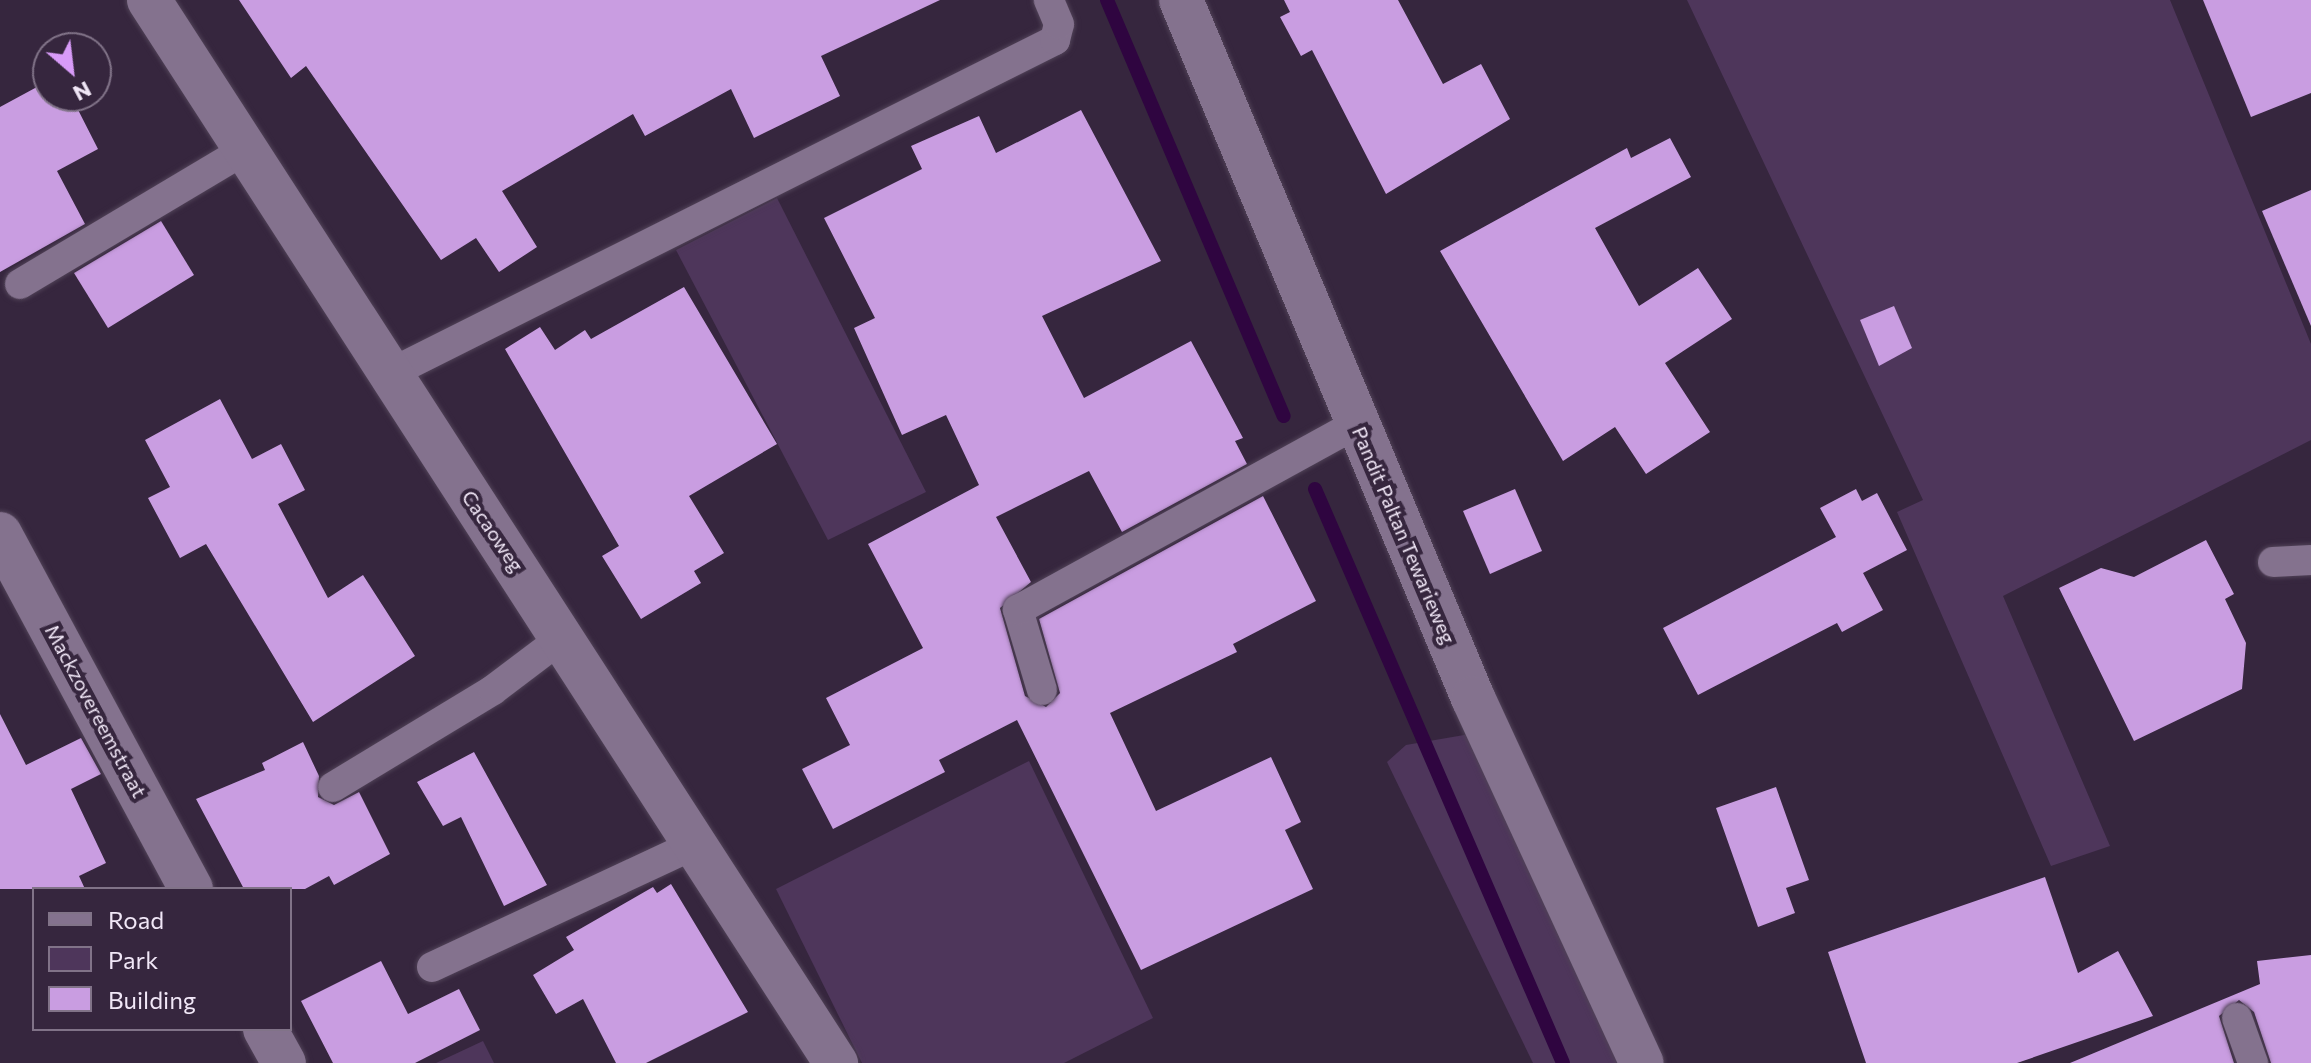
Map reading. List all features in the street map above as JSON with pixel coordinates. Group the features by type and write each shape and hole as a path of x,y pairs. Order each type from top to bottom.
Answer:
{"street":[{"name":"Cacaoweg","path":"149,0 389,374 698,843 836,1063"},
{"name":"Pandit Paltan Tewarieweg","path":"1181,0 1473,698 1642,1063"},
{"name":"Mackzovereemstraat","path":"0,534 190,887"},
{"path":"266,1031 284,1063"}],"lane":[{"path":"389,374 1055,40 1059,24 1049,0"},
{"path":"20,284 245,150"},
{"path":"1042,690 1018,610 1358,423"},
{"path":"2273,562 2311,560"},
{"path":"333,787 493,690 563,637"},
{"path":"432,967 698,843"},
{"path":"2237,1018 2253,1063"}],"green space":[{"path":"1687,0 2170,0 2311,344 2311,440 2003,596 2110,846 2051,866 1897,512 1923,500"},
{"path":"777,198 926,492 828,540 676,250"},
{"path":"1470,734 1618,1063 1533,1063 1387,762 1406,745"},
{"path":"1029,761 1153,1018 1064,1063 862,1063 776,889"},
{"path":"483,1041 494,1063 436,1063"}],"building":[{"path":"239,0 940,0 821,56 840,96 754,138 731,89 645,136 633,114 502,191 537,247 499,272 476,238 441,260 306,66 291,78"},
{"path":"1284,0 1398,0 1443,84 1481,64 1510,119 1386,194 1312,50 1301,56 1280,17 1290,12"},
{"path":"2203,0 2311,0 2311,93 2251,117"},
{"path":"32,90 32,112 79,112 98,149 57,171 85,224 0,272 0,107"},
{"path":"1081,110 1161,261 1042,316 1084,398 1191,341 1243,438 1235,441 1247,464 1122,532 1089,471 996,517 1031,582 1000,608 1025,696 1046,707 1060,693 1039,619 1263,496 1316,601 1233,644 1237,652 1110,713 1156,811 1271,757 1301,822 1285,830 1313,889 1141,970 1017,720 939,760 945,772 833,829 802,769 850,745 826,698 923,648 868,544 979,485 946,415 902,435 854,328 875,318 824,218 922,169 911,146 979,116 996,153"},
{"path":"1670,138 1691,177 1595,228 1639,306 1698,268 1732,319 1665,363 1710,432 1646,474 1615,427 1563,461 1440,251 1627,148 1631,158"},
{"path":"2311,190 2311,326 2262,211"},
{"path":"161,221 194,275 108,328 74,273"},
{"path":"684,287 777,444 689,496 724,553 694,571 701,583 641,619 602,556 619,546 505,349 540,327 555,350 585,330 591,339"},
{"path":"1894,306 1912,348 1879,366 1860,320"},
{"path":"220,399 252,459 281,444 305,490 278,504 328,598 363,575 415,656 313,722 206,544 180,558 148,498 170,487 145,440"},
{"path":"1515,489 1542,551 1490,574 1463,511"},
{"path":"1856,489 1862,501 1877,493 1907,550 1863,573 1883,610 1842,632 1837,623 1698,695 1663,628 1836,537 1820,508"},
{"path":"2206,540 2234,594 2225,599 2246,643 2242,689 2134,741 2059,588 2101,568 2134,577"},
{"path":"0,714 26,765 81,738 101,774 71,789 106,863 79,876 84,887 0,889"},
{"path":"303,742 319,776 318,797 334,805 359,792 390,854 334,885 329,876 305,889 243,887 196,799 265,770 262,763"},
{"path":"474,752 547,885 504,906 461,817 443,826 417,782"},
{"path":"1776,787 1809,880 1786,888 1795,913 1758,927 1716,808"},
{"path":"2045,877 2078,973 2118,951 2153,1016 2017,1063 1866,1063 1828,952"},
{"path":"671,884 748,1012 646,1063 616,1063 583,999 556,1014 533,975 574,950 566,937 653,887 657,893"},
{"path":"2311,955 2311,1063 2271,1063 2254,1012 2239,1000 2219,1016 2234,1063 2070,1063 2260,984 2257,961"},
{"path":"381,961 408,1014 459,989 480,1030 415,1063 333,1063 301,1001"}],"waterway":[{"path":"1107,0 1284,416"},
{"path":"1315,489 1563,1063"}]}
